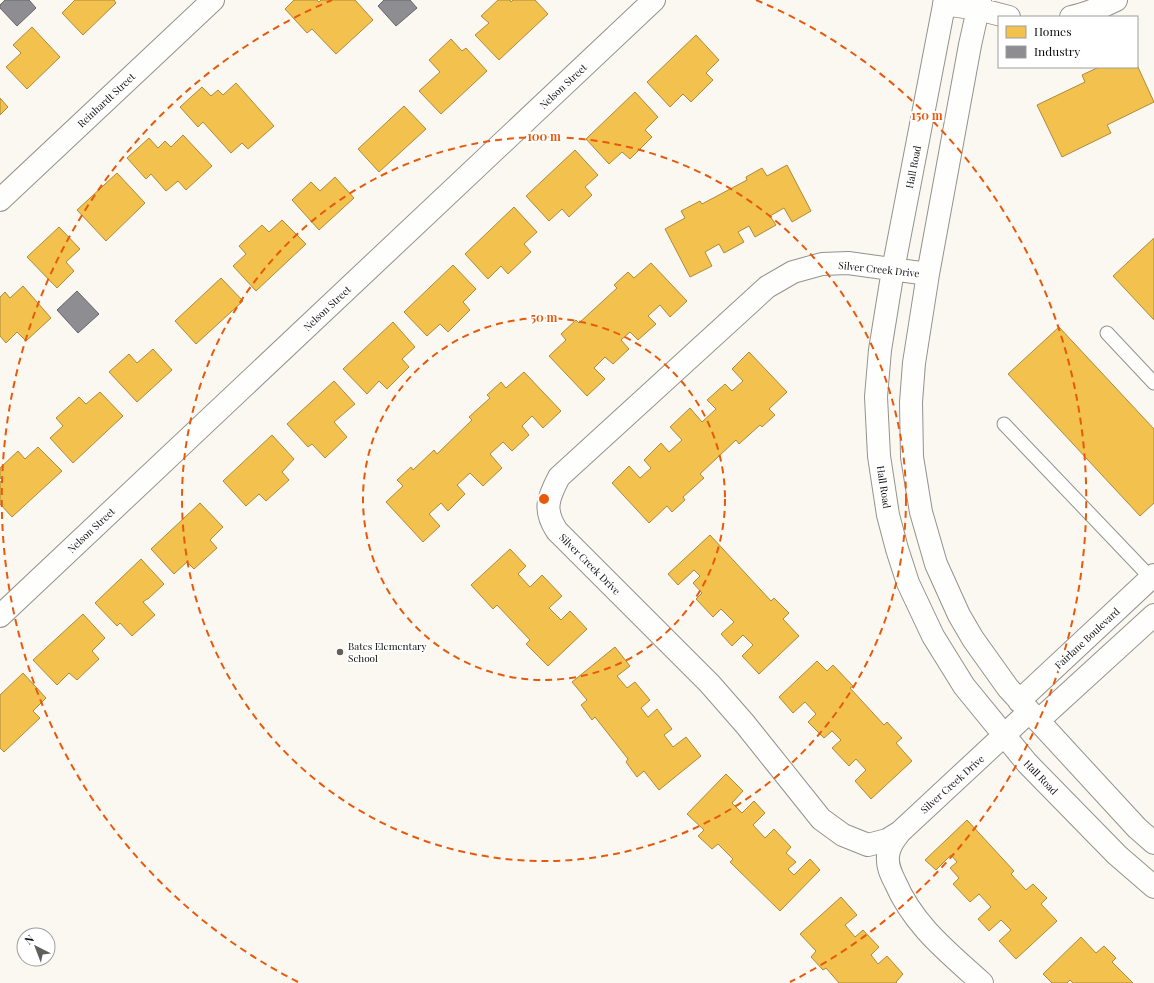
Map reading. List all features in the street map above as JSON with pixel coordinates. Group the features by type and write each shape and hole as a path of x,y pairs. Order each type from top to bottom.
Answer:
{"street":[{"name":"Reinhardt Street","path":"0,200 213,0"},
{"name":"Nelson Street","path":"0,616 654,0"},
{"path":"1078,16 1116,0"},
{"path":"944,2 979,4 1007,16"},
{"name":"Hall Road","path":"944,2 893,270 880,350 876,397 879,456 888,515 908,582 933,636 964,686 1028,763 1117,855 1154,887"},
{"path":"979,4 970,45 928,274 914,363 911,402 912,457 921,512 936,564 959,615 973,639 1008,688 1137,828 1154,843"},
{"name":"Silver Creek Drive","path":"900,832 887,840 868,845 843,835 821,819 745,724 710,684 557,531 551,522 548,509 550,493 559,477 767,287 793,272 822,264 848,264 928,274"},
{"name":"Fairlane Boulevard","path":"1029,711 1152,577"},
{"path":"1029,711 1154,615"},
{"name":"Silver Creek Drive","path":"982,983 939,944 918,921 901,896 888,867 887,857 889,847 900,832 1029,711"}],"lane":[{"path":"1107,333 1154,383"},
{"path":"1004,424 1152,577"}],"building: Homes":[{"path":"75,0 114,0 116,3 83,35 62,13"},
{"path":"294,0 317,0 319,2 321,0 355,0 373,20 336,54 312,29 307,33 285,9"},
{"path":"498,0 510,0 511,2 513,0 535,0 548,14 499,60 475,35 489,23 481,16"},
{"path":"32,27 60,57 27,89 6,67 21,53 13,45"},
{"path":"696,35 719,60 706,73 713,80 691,102 683,94 670,107 647,82"},
{"path":"451,39 462,51 466,48 487,71 441,114 419,91 440,72 429,60"},
{"path":"1138,67 1154,102 1107,125 1111,133 1062,157 1037,105 1085,82 1082,75 1097,68"},
{"path":"236,83 274,126 248,149 242,143 231,153 203,122 198,127 180,107 202,87 211,96 218,90 223,95"},
{"path":"635,92 658,117 645,130 652,137 630,159 622,152 609,164 586,139"},
{"path":"0,98 8,107 0,115"},
{"path":"404,106 426,129 379,172 358,149"},
{"path":"183,135 212,166 186,190 178,181 166,191 151,174 146,179 127,158 149,138 158,148 165,141 171,147"},
{"path":"575,150 598,175 585,187 592,195 569,217 562,209 549,221 526,196"},
{"path":"787,165 811,211 792,222 784,208 770,216 776,225 755,237 749,226 738,232 744,242 724,253 719,244 705,252 712,266 690,277 665,229 685,218 681,211 700,201 702,204 747,180 746,177 762,168 767,176"},
{"path":"117,173 145,203 106,241 77,210"},
{"path":"335,177 354,198 319,230 292,200 311,182 320,191"},
{"path":"514,207 537,232 524,244 531,252 508,274 501,266 488,279 465,254"},
{"path":"282,220 306,244 256,291 233,266 246,254 239,246 262,225 269,232"},
{"path":"59,227 80,249 66,262 74,271 57,288 27,257"},
{"path":"1154,238 1154,320 1113,276"},
{"path":"651,263 687,301 670,317 660,305 648,316 656,324 638,340 630,332 621,340 629,349 613,364 605,357 594,368 605,379 587,396 549,356 566,340 561,334 576,320 579,323 617,288 614,285 628,272 634,278"},
{"path":"453,265 476,289 463,302 470,310 448,332 440,324 427,336 404,312"},
{"path":"221,278 243,301 196,344 175,321"},
{"path":"23,286 51,318 26,341 17,332 6,343 0,336 0,297 5,292 10,298"},
{"path":"393,322 415,347 402,359 409,367 387,389 379,381 367,394 343,369"},
{"path":"1059,327 1154,429 1154,503 1140,516 1008,374"},
{"path":"153,349 172,370 137,402 109,372 129,354 137,363"},
{"path":"749,352 787,392 769,409 775,415 762,427 760,425 739,444 736,440 700,474 704,478 683,497 685,500 672,512 667,506 649,523 612,483 629,466 640,478 651,468 644,460 661,443 669,452 682,440 670,427 690,408 702,422 716,409 707,400 725,384 732,391 743,381 732,369"},
{"path":"524,372 561,411 543,428 532,416 522,426 529,435 512,451 503,442 490,454 502,468 483,486 470,473 457,485 465,494 448,511 441,503 429,514 440,526 423,542 386,502 403,486 397,480 411,467 413,470 434,450 437,454 472,420 469,417 490,398 487,395 501,382 506,388"},
{"path":"334,381 355,404 334,422 347,437 325,458 312,444 308,447 287,424"},
{"path":"100,392 123,416 73,463 50,438 63,426 56,418 79,397 86,404"},
{"path":"272,435 294,459 282,472 289,480 266,501 259,494 246,506 223,481"},
{"path":"38,447 62,471 12,517 0,504 0,482 2,480 0,478 0,468 18,451 25,459"},
{"path":"200,503 223,527 210,540 217,548 194,569 187,562 174,574 151,549"},
{"path":"710,535 771,601 774,598 789,613 783,619 799,636 759,674 742,656 753,645 743,635 732,646 721,634 734,622 721,609 713,617 696,599 702,593 693,583 700,576 694,570 678,585 668,574"},
{"path":"510,549 526,566 518,574 530,587 542,575 562,596 549,608 561,620 570,611 587,629 548,666 526,644 530,640 497,605 493,609 471,585"},
{"path":"141,559 164,584 143,602 155,615 132,636 120,623 117,626 95,603"},
{"path":"83,614 105,638 92,651 99,659 77,680 69,673 57,685 33,660"},
{"path":"615,647 630,666 617,676 627,688 635,682 650,700 641,708 648,717 657,709 672,729 664,735 673,747 686,737 701,756 659,790 644,771 637,777 626,762 628,759 595,717 592,720 581,705 587,700 572,682"},
{"path":"817,661 827,671 833,665 853,686 850,688 884,725 887,722 902,738 896,743 912,761 871,799 855,781 866,770 856,759 849,766 832,748 841,740 832,731 824,738 808,722 816,714 805,702 793,713 779,697"},
{"path":"23,673 46,698 33,711 40,718 4,752 0,748 0,695"},
{"path":"726,774 743,791 732,803 742,813 754,801 765,813 753,825 765,838 774,829 791,847 786,853 796,862 788,869 794,875 810,859 820,870 780,911 730,862 733,859 718,844 712,849 698,836 704,830 687,814"},
{"path":"967,820 1014,871 1011,874 1026,890 1033,884 1047,898 1041,904 1057,921 1016,959 999,941 1011,930 1001,920 989,931 978,919 991,907 979,894 970,902 953,884 959,878 950,868 957,862 951,855 936,870 925,860"},
{"path":"841,897 857,915 845,925 855,937 863,930 879,947 871,955 878,964 887,956 903,974 896,982 897,983 839,983 826,968 823,970 811,957 816,951 800,934"},
{"path":"1081,937 1096,953 1104,946 1116,958 1112,962 1133,983 1073,983 1070,980 1067,983 1052,983 1043,974"}],"building: Industry":[{"path":"5,0 29,0 36,8 17,26 0,8 0,5"},
{"path":"384,0 410,0 417,8 396,26 378,6"},
{"path":"77,291 99,314 78,333 57,310"}],"place":[{"name":"Bates Elementary School","path":"340,652"}]}
